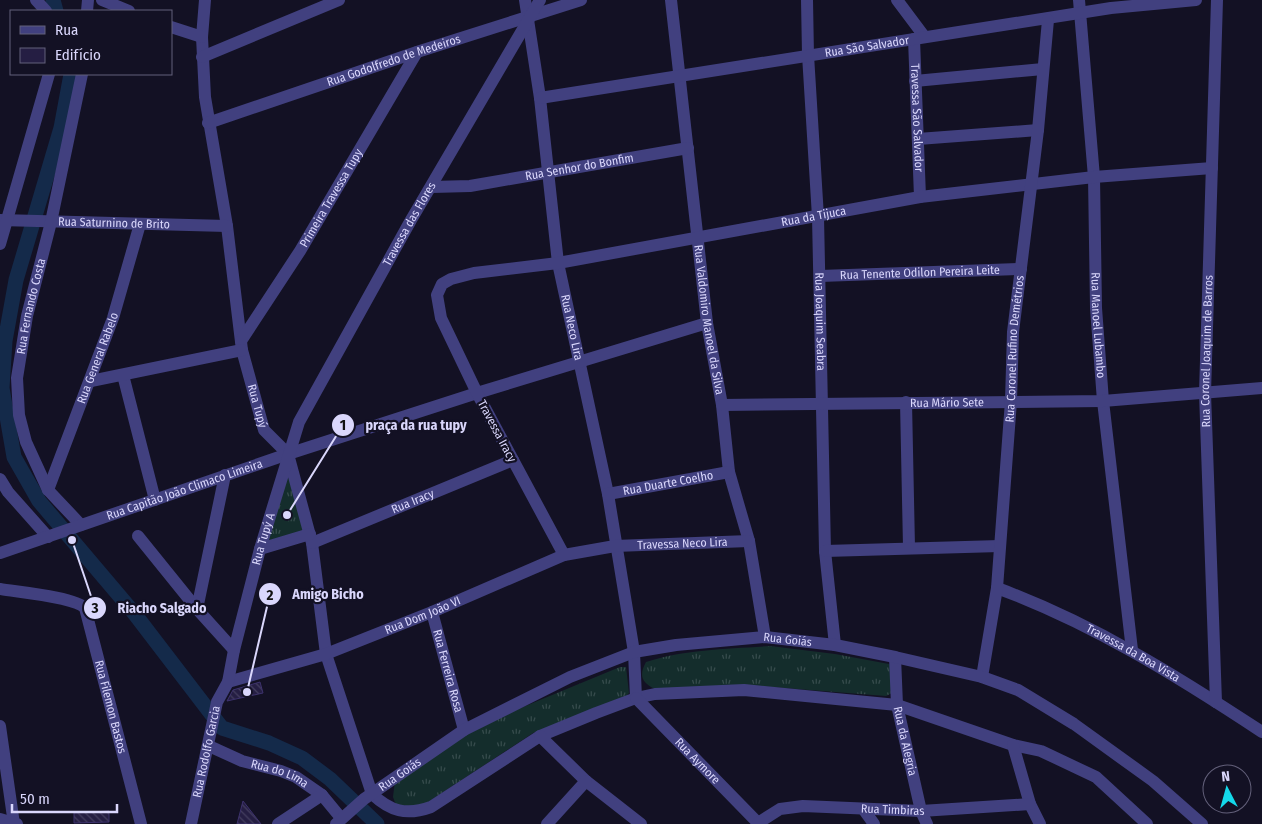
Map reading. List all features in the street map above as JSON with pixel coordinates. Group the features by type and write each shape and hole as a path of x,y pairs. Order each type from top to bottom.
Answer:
{"street":[{"path":"36,0 45,10"},
{"name":"Rua Tupý","path":"205,0 202,57 208,123 227,226 242,345 264,430 288,454 311,538 326,654 368,796"},
{"path":"202,57 339,0"},
{"name":"Rua Neco Lira","path":"525,0 540,98 558,263 608,494 615,546 634,652 636,698"},
{"name":"Travessa das Flores","path":"288,454 299,422 411,220 540,0"},
{"name":"Rua Godolfredo de Medeiros","path":"208,123 417,52 581,0"},
{"name":"Rua Valdomiro Manoel da Silva","path":"671,0 708,323 722,405 729,472 749,541 765,637"},
{"name":"Rua Joaquim Seabra","path":"807,0 808,55 820,276 825,551 835,645"},
{"path":"897,0 919,38"},
{"name":"Rua Manoel Lubambo","path":"1079,0 1094,177 1096,308 1103,401 1132,650"},
{"name":"Rua São Salvador","path":"540,98 808,55 1048,20 1134,5 1196,0"},
{"name":"Rua Coronel Joaquim de Barros","path":"1216,702 1205,393 1217,0"},
{"path":"105,1 127,10"},
{"name":"Rua Coronel Rufino Demétrios","path":"982,678 997,588 1011,401 1013,332 1038,130 1048,20"},
{"path":"172,27 202,37"},
{"name":"Travessa São Salvador","path":"919,38 915,82 920,197"},
{"name":"Primeira Travessa Tupy","path":"242,345 300,251 417,52"},
{"path":"915,82 1043,69"},
{"path":"0,244 5,221 49,75"},
{"name":"Rua Fernando Costa","path":"81,526 48,490 26,442 19,415 17,378 27,316 50,222 82,75"},
{"path":"918,139 1038,130"},
{"name":"Rua Senhor do Bonfim","path":"432,187 470,186 547,171 688,148"},
{"name":"Rua da Tijuca","path":"438,305 437,295 442,284 451,279 474,273 558,263 920,197 1094,177 1212,168"},
{"name":"Rua Saturnino de Brito","path":"5,221 227,226"},
{"name":"Rua General Rabelo","path":"48,490 91,381 113,318 140,224"},
{"name":"Rua Tenente Odilon Pereira Leite","path":"820,276 1021,270"},
{"name":"Travessa Iracy","path":"438,305 441,318 477,393 564,554"},
{"name":"Rua Capitão João Climaco Limeira","path":"0,553 288,454 477,393 708,323"},
{"path":"91,381 123,376 242,345"},
{"path":"123,376 155,500"},
{"name":"Rua Mário Sete","path":"722,405 1103,401 1262,388"},
{"path":"906,402 909,548"},
{"name":"Rua Tupý A","path":"228,682 234,650 260,549 288,454"},
{"name":"Rua Iracy","path":"260,549 311,538 513,460"},
{"name":"Rua Duarte Coelho","path":"608,494 729,472"},
{"path":"197,609 225,475"},
{"path":"0,479 8,492 51,536"},
{"path":"138,536 197,609 234,650"},
{"name":"Travessa Neco Lira","path":"615,546 749,541"},
{"name":"Rua Dom João VI","path":"228,682 326,654 432,612 564,554 615,546"},
{"path":"825,551 1000,546"},
{"name":"Travessa da Boa Vista","path":"997,588 1043,605 1132,650 1262,732"},
{"name":"Rua Filemon Bastos","path":"0,589 80,603 88,617 141,824"},
{"name":"Rua Ferreira Rosa","path":"432,612 464,730"},
{"name":"Rua Goiás","path":"342,817 368,796 464,730 570,677 634,652 676,645 765,637 835,645 895,657 982,678 1018,690 1074,724 1153,781 1202,824"},
{"name":"Rua da Alegria","path":"895,657 897,704 920,811 927,824"},
{"name":"Rua Rodolfo Garcia","path":"191,824 217,702 228,682"},
{"path":"368,796 385,806 416,813 431,807 540,736 636,698 655,694 744,690 897,704 1013,745 1041,751 1096,777 1147,824"},
{"name":"Rua Aymore","path":"636,698 758,824"},
{"path":"0,726 15,824 0,819"},
{"path":"540,736 586,781 641,824"},
{"path":"1013,745 1030,804 1040,824"},
{"name":"Rua do Lima","path":"209,746 242,761 288,774 322,795 342,817"},
{"path":"547,824 586,781"},
{"path":"278,824 322,795"},
{"name":"Rua Timbiras","path":"758,824 780,809 803,806 920,811 1030,804"},
{"path":"864,810 874,824"}],"green space":[{"path":"288,454 310,534 261,545"},
{"path":"770,646 835,654 889,664 894,670 892,693 886,696 745,685 655,689 644,681 642,674 646,662 676,654"},
{"path":"620,667 626,667 629,693 624,699 533,733 425,804 412,807 396,805 393,797 395,781 474,730 511,712"}],"building":[{"path":"260,682 263,693 227,701 233,690"},
{"path":"243,801 261,824 237,824"},
{"path":"109,811 109,822 74,823 74,813"}],"waterway":[{"path":"53,0 56,10"},
{"path":"71,75 61,128 16,280 5,341 2,388 14,457 39,501 134,613 222,728 269,743 302,758 330,779 377,824"}],"place":[{"name":"praça da rua tupy","path":"287,515"},
{"name":"Riacho Salgado","path":"72,540"},
{"name":"Amigo Bicho","path":"247,692"}]}
